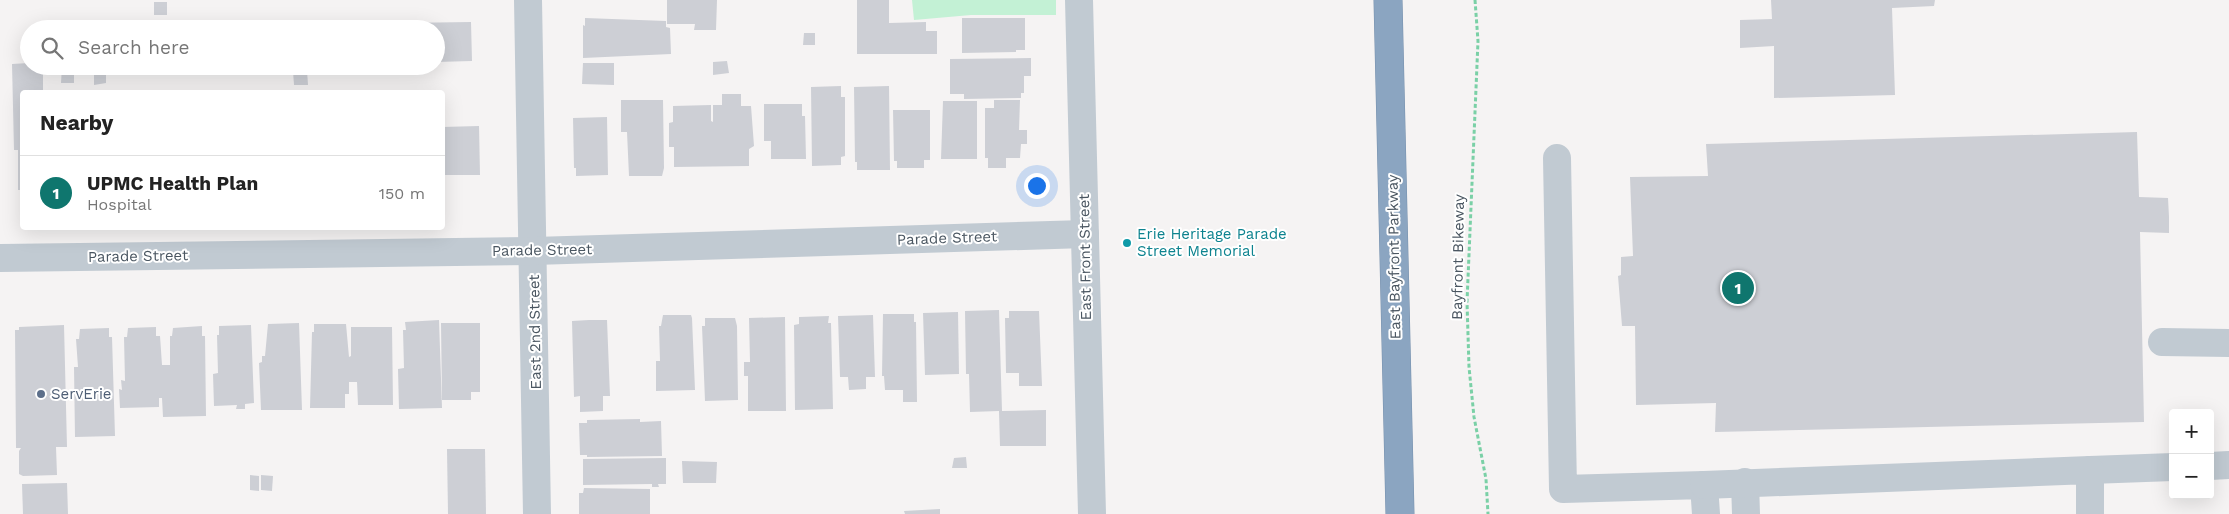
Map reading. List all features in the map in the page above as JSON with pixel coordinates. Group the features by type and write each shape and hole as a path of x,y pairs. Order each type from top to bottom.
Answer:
{"highway":[{"name":"East Bayfront Parkway","path":"1388,0 1400,514"}],"street":[{"name":"East 2nd Street","path":"528,0 534,251 537,514"},
{"name":"East Front Street","path":"1079,0 1092,514"},
{"path":"1556,158 1564,489 2169,467"},
{"name":"Parade Street","path":"0,258 534,251 1085,234"},
{"path":"2162,342 2229,343"},
{"path":"2214,466 2229,465"},
{"path":"2090,470 2090,514"},
{"path":"1746,482 1746,514"},
{"path":"1704,485 1706,514"}],"path":[{"name":"Bayfront Bikeway","path":"1475,0 1478,41 1467,302 1469,367 1474,417 1486,479 1488,514"}],"green space":[{"path":"912,0 1056,0 1056,15 971,15 914,20"}],"building":[{"path":"667,0 717,0 716,30 694,30 695,24 667,24"},
{"path":"857,0 889,0 889,23 926,22 926,31 937,31 937,54 857,54"},
{"path":"1771,0 1935,0 1934,6 1892,8 1895,95 1774,98 1774,46 1740,48 1740,20 1772,19"},
{"path":"154,2 167,2 167,15 154,15"},
{"path":"585,18 666,21 666,27 670,28 671,54 583,58 583,25 585,26"},
{"path":"962,18 1025,18 1025,50 1016,50 1016,52 962,53"},
{"path":"445,22 471,22 472,61 445,62"},
{"path":"804,33 815,33 815,45 803,45"},
{"path":"1031,58 1031,76 1024,76 1024,93 1021,93 1021,98 964,99 964,94 950,94 950,59"},
{"path":"727,61 729,73 713,75 713,62"},
{"path":"583,63 614,63 614,85 582,84"},
{"path":"12,64 20,64 20,75 43,75 43,90 20,90 20,190 18,190 18,150 14,150"},
{"path":"62,75 74,75 74,83 61,83"},
{"path":"94,75 106,75 106,83 94,85"},
{"path":"293,75 307,75 308,85 294,85"},
{"path":"841,86 841,97 845,97 845,156 841,157 841,165 812,166 811,87"},
{"path":"889,86 890,170 857,170 857,162 855,162 854,87"},
{"path":"722,94 741,94 741,106 751,106 754,146 749,149 749,166 674,167 674,147 669,147 669,123 673,122 673,106 711,105 711,121 713,122 713,105 722,105"},
{"path":"621,100 663,100 664,168 662,176 629,176 627,132 621,132"},
{"path":"994,100 1020,100 1019,130 1027,130 1027,144 1021,144 1020,158 1006,158 1006,168 988,168 988,158 985,158 985,108 994,108"},
{"path":"943,101 977,101 977,159 941,159"},
{"path":"764,104 802,104 802,116 805,116 806,159 771,159 771,141 764,141"},
{"path":"893,110 930,110 930,160 924,160 924,168 897,168 897,161 894,161"},
{"path":"607,117 608,175 576,176 576,168 574,168 573,118"},
{"path":"479,126 480,175 445,175 445,127"},
{"path":"2137,132 2139,197 2168,198 2169,217 2169,233 2140,232 2144,422 1715,432 1716,403 1636,405 1635,326 1622,326 1618,276 1621,275 1621,257 1633,256 1630,177 1708,176 1706,144"},
{"path":"999,310 1002,411 1046,410 1046,446 1000,446 999,411 970,412 969,374 966,374 965,311"},
{"path":"1009,311 1039,311 1042,386 1019,386 1019,373 1006,373 1005,318 1009,318"},
{"path":"958,312 959,374 925,375 923,313"},
{"path":"883,314 914,314 914,322 916,322 917,402 903,402 903,390 885,390 884,376 882,376"},
{"path":"663,315 691,315 695,390 656,391 656,361 660,361 659,326 661,326"},
{"path":"873,315 875,377 866,377 866,389 849,390 848,377 840,377 838,316"},
{"path":"829,316 828,323 831,323 833,409 795,410 794,325 799,324 799,317"},
{"path":"785,317 786,411 748,411 748,376 744,376 744,362 750,362 749,318"},
{"path":"705,318 735,318 737,326 738,400 705,401 702,326 705,326"},
{"path":"439,320 442,408 399,409 398,369 404,368 403,330 406,330 405,322"},
{"path":"607,320 610,396 603,396 603,411 580,412 580,396 574,397 572,321"},
{"path":"299,323 302,410 261,410 259,363 262,362 262,356 265,356 268,324"},
{"path":"441,323 480,323 480,392 471,392 471,400 442,400"},
{"path":"314,324 346,324 349,357 351,356 351,327 392,327 393,405 358,405 357,382 349,382 349,394 345,394 345,408 310,408 312,332 314,332"},
{"path":"64,325 67,447 56,447 57,475 23,476 19,474 19,451 21,448 16,448 15,330 19,330 19,327"},
{"path":"251,325 254,403 245,404 245,409 236,409 237,405 214,406 213,374 218,373 217,335 219,335 219,326"},
{"path":"202,326 202,336 205,336 206,416 163,417 162,398 159,398 159,407 120,408 119,389 122,390 121,380 125,381 124,337 127,337 128,328 156,327 156,336 160,336 162,365 170,365 170,336 172,336 173,328"},
{"path":"109,328 109,337 112,337 115,436 75,437 74,367 78,367 76,339 79,339 80,329"},
{"path":"640,419 640,422 661,421 662,456 587,457 587,455 580,455 579,423 587,423 587,420"},
{"path":"447,449 485,449 486,514 448,514"},
{"path":"966,457 967,468 952,468 954,458"},
{"path":"666,458 666,484 658,484 659,487 652,487 652,484 583,485 583,459"},
{"path":"682,461 717,462 716,483 683,483"},
{"path":"250,475 259,476 259,491 250,490"},
{"path":"261,475 273,476 272,491 261,490"},
{"path":"67,483 68,514 23,514 22,484"},
{"path":"584,488 650,489 650,514 579,514 579,493 583,493"},
{"path":"940,509 940,514 905,514 904,511"}],"place":[{"name":"Erie Heritage Parade Street Memorial","path":"1127,243"},
{"name":"UPMC Health Plan","path":"1738,288"},
{"name":"ServErie","path":"41,394"}]}
